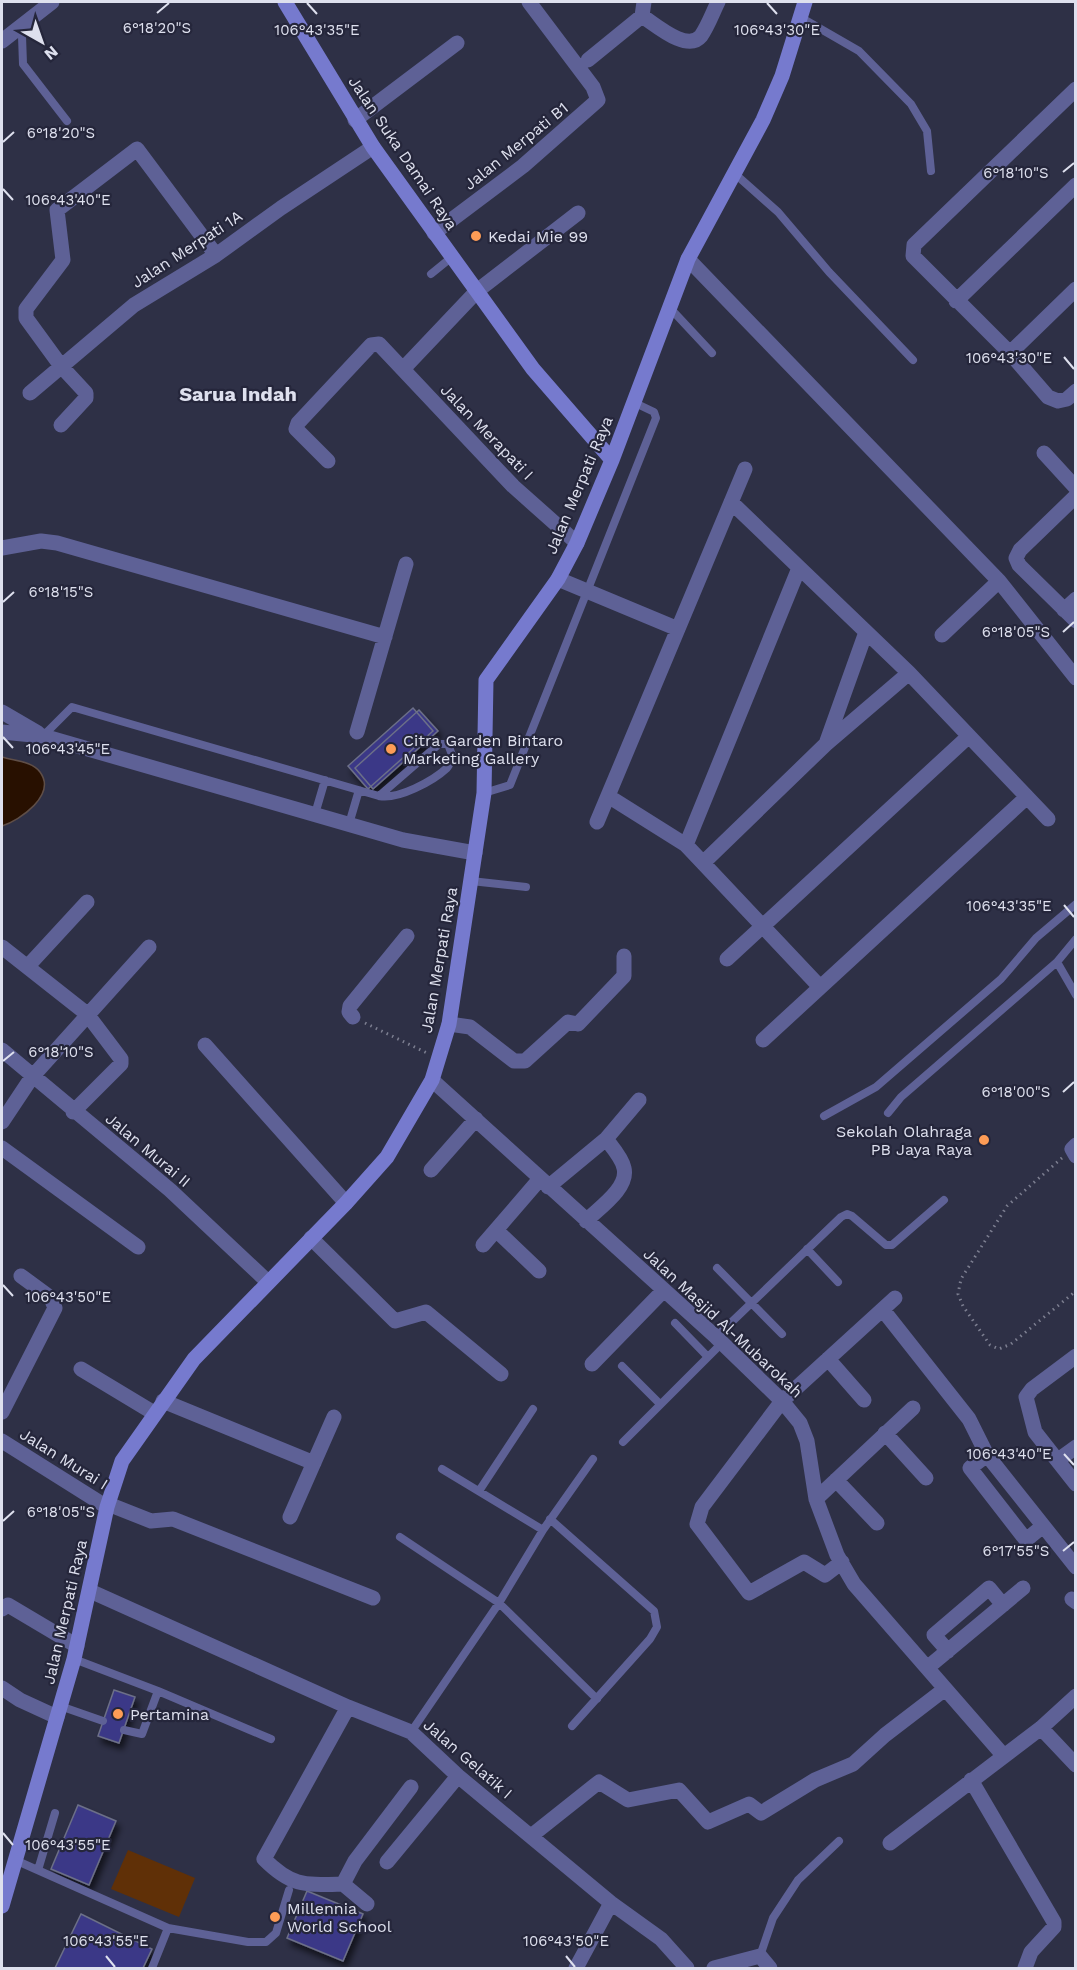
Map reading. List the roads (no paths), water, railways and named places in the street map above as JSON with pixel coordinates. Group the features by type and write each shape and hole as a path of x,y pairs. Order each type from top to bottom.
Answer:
{"main road":[{"name":"Jalan Suka Damai Raya","path":"285,2 355,120 434,233 533,369 612,460"},
{"name":"Jalan Merpati Raya","path":"2,1906 13,1860 76,1653 108,1506 122,1461 194,1359 346,1203 387,1157 432,1080 448,1024 484,793 486,680 558,579 577,543 612,460 688,259 763,120 783,76 805,2"}],"street":[{"path":"2,41 52,2"},
{"name":"Jalan Merpati B1","path":"434,233 524,166 598,100 593,87 529,2"},
{"path":"588,60 643,9 678,39 691,42 700,37 718,2"},
{"path":"355,120 457,43"},
{"path":"1076,89 915,245 913,256 1010,353 1048,397 1058,401 1067,399 1076,391"},
{"name":"Jalan Merpati 1A","path":"30,393 134,305 216,255 281,208 373,147"},
{"path":"61,425 86,398 85,390 61,366 26,318 26,309 63,260 57,210 137,149 216,255"},
{"path":"956,301 1076,185"},
{"path":"403,369 477,291 578,213"},
{"path":"688,259 999,580 1076,678"},
{"path":"1010,353 1076,289"},
{"name":"Jalan Merapati I","path":"328,460 300,435 296,429 298,423 374,343 379,344 513,486 577,543"},
{"path":"1044,453 1076,488"},
{"path":"597,822 745,469"},
{"path":"1072,610 1019,565 1016,558 1076,496"},
{"path":"731,502 909,673 1048,819"},
{"path":"2,548 41,541 57,543 385,637"},
{"path":"357,732 406,564"},
{"path":"686,845 799,568"},
{"path":"558,579 678,629"},
{"path":"942,635 999,580"},
{"path":"826,744 866,632"},
{"path":"703,862 826,744 909,673"},
{"path":"2,712 43,736"},
{"path":"2,732 43,736 404,840 475,853"},
{"path":"728,959 969,736"},
{"path":"608,796 686,845 820,987"},
{"path":"763,1040 1027,797"},
{"path":"28,966 87,902"},
{"path":"353,1017 349,1012 350,1006 407,936"},
{"path":"2,947 87,1014 121,1059 121,1064 73,1112"},
{"path":"2,1122 32,1077 149,947"},
{"path":"448,1024 470,1027 514,1061 525,1061 568,1022 578,1024 622,979 624,956"},
{"path":"206,1045 346,1203"},
{"name":"Jalan Murai II","path":"2,1050 73,1112 170,1190 268,1282"},
{"name":"Jalan Masjid Al-Mubarokah","path":"432,1080 544,1184 719,1340 782,1401 800,1423 807,1441 816,1499 842,1562 854,1584 1003,1755"},
{"path":"483,1245 544,1184 606,1139 639,1100"},
{"path":"431,1170 476,1119"},
{"path":"586,1221 618,1190 624,1180 624,1167 606,1139"},
{"path":"2,1148 138,1247"},
{"path":"496,1230 539,1271"},
{"path":"311,1238 395,1321 426,1312 501,1374"},
{"path":"2,1412 56,1308 51,1298 21,1276"},
{"path":"592,1364 664,1290"},
{"path":"842,1562 825,1575 804,1562 749,1593 697,1524 702,1507 782,1401 895,1298"},
{"path":"883,1310 969,1419 987,1455 1076,1567"},
{"path":"1076,1356 1032,1389 1026,1397 1035,1432 1076,1484"},
{"path":"828,1359 864,1400"},
{"path":"81,1369 159,1407 314,1462"},
{"path":"816,1499 913,1408"},
{"path":"290,1517 334,1417"},
{"path":"885,1433 926,1478"},
{"name":"Jalan Murai I","path":"2,1441 108,1506 151,1521 173,1519 372,1598"},
{"path":"1058,1461 1076,1447"},
{"path":"987,1455 970,1468 1026,1540 1043,1526"},
{"path":"836,1480 876,1523"},
{"path":"948,1651 934,1635 989,1588 1003,1605"},
{"path":"927,1668 1023,1588"},
{"name":"Jalan Gelatik I","path":"90,1590 348,1707 411,1732 458,1776 611,1903 661,1939 687,1968"},
{"path":"2,1609 8,1605 76,1653"},
{"path":"2,1688 20,1700 59,1712"},
{"path":"531,1836 599,1782 628,1800 679,1790 708,1822 749,1804 761,1813 815,1780 853,1764 885,1735 945,1689"},
{"path":"890,1843 1041,1728 1076,1696"},
{"path":"348,1707 264,1859 283,1878 313,1885 343,1884 367,1904"},
{"path":"1041,1728 1076,1765"},
{"path":"387,1862 458,1776"},
{"path":"971,1780 1053,1922 1054,1927 1031,1953 1025,1968"},
{"path":"343,1884 355,1861 411,1787"},
{"path":"576,1968 611,1903"},
{"path":"714,1968 760,1956 770,1968"}],"lane":[{"path":"800,17 859,51 915,110 927,131 931,171"},
{"path":"19,27 22,36 23,64 67,121"},
{"path":"734,173 778,212 829,272 913,360"},
{"path":"431,274 452,257"},
{"path":"669,307 712,353"},
{"path":"484,793 510,785 656,418 654,412 633,402"},
{"path":"43,736 72,707 325,780 359,790 380,796 387,798 410,791 448,767 452,755 448,744 439,744 380,796"},
{"path":"315,814 325,780"},
{"path":"349,824 359,790"},
{"path":"471,881 526,887"},
{"path":"824,1116 876,1087 1001,980 1036,938 1076,904"},
{"path":"888,1113 901,1097 1057,962 1076,939"},
{"path":"1057,962 1076,995"},
{"path":"623,1442 708,1357 750,1302 847,1214 886,1245 892,1245 945,1200"},
{"path":"807,1249 838,1282"},
{"path":"717,1268 782,1334"},
{"path":"675,1323 708,1357"},
{"path":"622,1366 660,1404"},
{"path":"479,1491 533,1409"},
{"path":"411,1732 499,1603 550,1519 593,1459"},
{"path":"442,1469 543,1530"},
{"path":"550,1519 654,1611 657,1627 650,1640 572,1726"},
{"path":"400,1537 499,1603 597,1699"},
{"path":"76,1653 271,1739"},
{"path":"124,1730 142,1734 158,1691"},
{"path":"59,1712 103,1721"},
{"path":"38,1870 55,1813"},
{"path":"760,1956 773,1918 798,1880 839,1841"},
{"path":"13,1860 168,1928 248,1942 266,1942 276,1933 289,1890"},
{"path":"153,1968 168,1928"}],"place":[{"name":"Kedai Mie 99","path":"476,236"},
{"name":"Citra Garden Bintaro Marketing Gallery","path":"391,749"},
{"name":"Sekolah Olahraga PB Jaya Raya","path":"984,1140"},
{"name":"Pertamina","path":"118,1714"},
{"name":"Millennia World School","path":"275,1917"}],"district":[{"name":"Sarua Indah","path":"238,394"}]}
